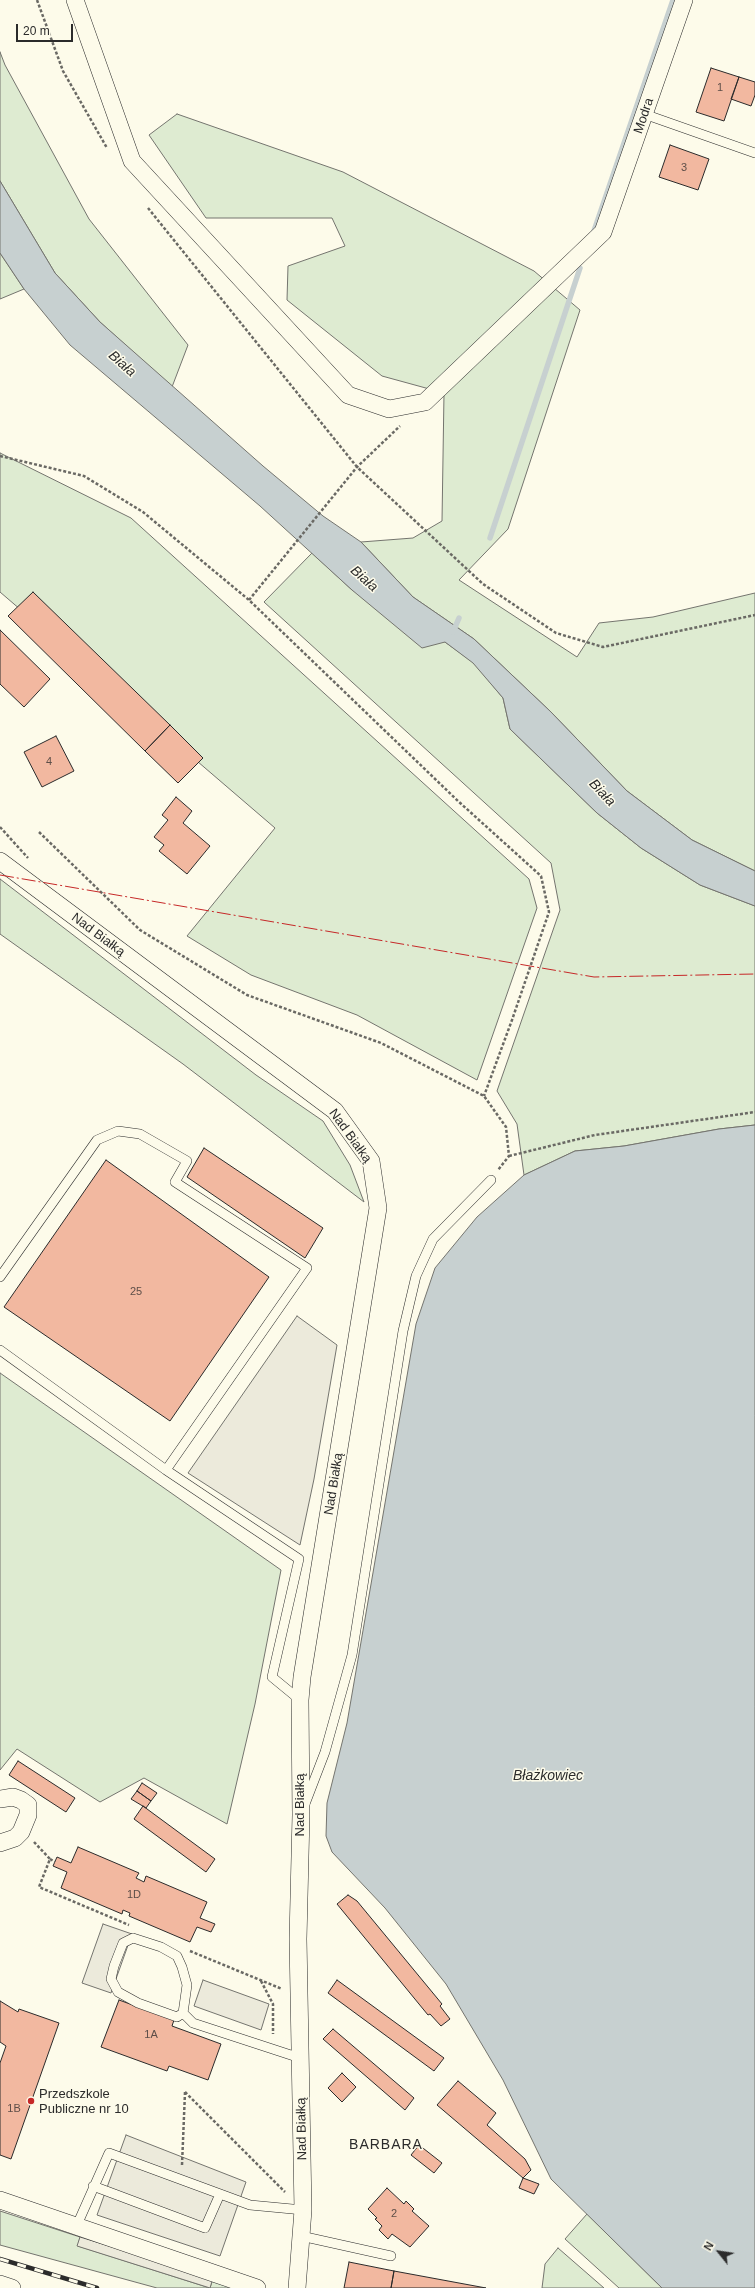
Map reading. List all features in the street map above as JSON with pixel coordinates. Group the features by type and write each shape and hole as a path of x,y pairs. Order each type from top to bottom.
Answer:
{"street":[{"name":"Modra","path":"76,0 132,161 348,395 389,409 425,402 603,232 684,0"},
{"name":"Nad Białką","path":"0,861 335,1112 371,1160 378,1208 314,1601 300,1700 301,1815 298,1939 300,2058 297,2210 301,2236 296,2288"},
{"path":"0,1799 13,1797 28,1805 28,1815 21,1832 15,1838 0,1843"},
{"path":"0,2200 258,2288"},
{"path":"0,2284 12,2288"}],"lane":[{"path":"644,114 755,153"},
{"path":"0,1277 97,1140 118,1131 140,1134 187,1161 175,1182 307,1268 166,1470"},
{"path":"301,1815 325,1752 352,1655 403,1331 416,1276 433,1239 491,1180"},
{"path":"0,1350 166,1470 299,1559 272,1677 300,1700"},
{"path":"133,1938 161,1947 177,1956 187,1985 183,2013 177,2017 138,2003 118,1992 111,1979 114,1966 123,1943 133,1938"},
{"path":"183,2013 192,2023 300,2058"},
{"path":"77,2225 108,2153 250,2205 297,2210"},
{"path":"93,2186 205,2228 220,2194"},
{"path":"301,2236 391,2256"}],"path":[{"path":"249,600 357,467 402,424"},
{"path":"0,456 84,476 143,512 249,600 458,801 541,876 548,912 512,1020 484,1096"},
{"path":"357,467 482,584 556,633 603,647 755,615"},
{"path":"0,827 29,860"},
{"path":"39,832 140,930 247,995 381,1043 484,1096 506,1127 508,1156 491,1180"},
{"path":"508,1156 595,1135 755,1112"},
{"path":"50,1859 55,1862"},
{"path":"261,1981 273,2004 274,2017 272,2049"},
{"path":"182,2180 185,2092 292,2199 297,2210"}],"green space":[{"path":"0,52 5,65 89,219 188,345 172,387 100,322 55,273 0,181"},
{"path":"177,114 343,172 534,271 580,310 508,529 459,580 577,657 599,623 653,617 755,593 755,871 692,840 627,791 551,712 474,639 413,597 361,542 413,538 442,521 444,393 382,376 287,300 288,266 345,246 332,218 206,218 149,135"},
{"path":"0,253 24,289 0,299"},
{"path":"0,453 131,518 529,879 537,908 477,1080 357,1015 251,975 187,936 275,828 0,592"},
{"path":"312,553 352,590 445,642 474,663 503,698 510,729 597,813 641,848 700,885 755,906 755,1125 719,1129 624,1146 575,1151 524,1175 517,1124 497,1091 560,910 551,863 264,602"},
{"path":"0,879 256,1075 323,1121 350,1165 364,1202 183,1064 0,934"},
{"path":"0,1373 281,1570 255,1704 227,1824 144,1778 100,1802 17,1749 0,1770"},
{"path":"0,2211 80,2237 78,2246 210,2288 157,2288 0,2245"},
{"path":"587,2214 662,2288 619,2288 565,2239"},
{"path":"558,2248 604,2288 542,2288 545,2264"},
{"path":"213,2278 232,2288 210,2288"}],"shaded area":[{"path":"297,1316 337,1345 314,1479 300,1545 188,1473"},
{"path":"103,1924 132,1934 111,1993 82,1983"},
{"path":"203,1980 269,2004 261,2030 194,2006"},
{"path":"126,2135 246,2182 220,2256 97,2215"},
{"path":"80,2237 213,2278 210,2288 77,2246"}],"water":[{"name":"Biała","path":"0,181 55,273 100,322 263,466 323,516 361,542 413,597 474,639 551,712 627,791 692,840 755,871 755,906 700,885 641,848 597,813 510,729 503,698 473,663 445,642 422,648 352,590 260,506 70,345 24,289 0,253"},
{"name":"Błażkowiec","path":"755,1125 755,2288 662,2288 551,2179 503,2080 446,1984 385,1908 332,1852 326,1836 327,1803 347,1723 416,1324 435,1268 477,1217 524,1175 575,1151 624,1146 719,1129"}],"building":[{"path":"711,68 739,77 724,121 696,112"},
{"path":"739,77 755,82 755,95 751,106 731,99"},
{"path":"670,145 709,159 698,190 659,177"},
{"path":"33,592 170,725 145,751 8,616"},
{"path":"0,630 50,679 24,707 0,684"},
{"path":"170,725 203,758 178,783 145,751"},
{"path":"56,736 74,771 42,787 24,752"},
{"path":"176,797 192,811 183,823 210,846 187,874 159,851 164,845 154,837 168,820 162,815"},
{"path":"204,1148 323,1228 305,1258 187,1177"},
{"path":"106,1160 269,1277 170,1421 4,1307"},
{"path":"18,1761 75,1798 66,1812 9,1775"},
{"path":"142,1783 157,1793 151,1801 137,1791"},
{"path":"137,1791 151,1801 146,1808 131,1799"},
{"path":"143,1806 215,1859 206,1872 134,1819"},
{"path":"78,1847 139,1873 136,1878 144,1882 146,1876 207,1902 200,1918 215,1924 211,1932 197,1927 190,1942 129,1916 130,1913 123,1910 122,1914 61,1888 67,1872 53,1866 57,1857 71,1863"},
{"path":"348,1895 357,1901 442,2004 440,2006 450,2019 441,2026 430,2014 428,2015 337,1904"},
{"path":"337,1980 444,2058 434,2071 328,1993"},
{"path":"119,2000 174,2020 172,2026 221,2044 208,2080 169,2066 167,2071 101,2047"},
{"path":"0,2001 18,2012 19,2009 59,2023 11,2159 0,2155 0,2063 6,2046 0,2042"},
{"path":"333,2029 414,2098 405,2110 323,2039"},
{"path":"342,2073 356,2087 342,2102 328,2088"},
{"path":"458,2081 496,2113 487,2125 525,2159 531,2170 523,2178 437,2105"},
{"path":"419,2145 442,2163 434,2173 411,2155"},
{"path":"523,2178 539,2184 534,2194 519,2188"},
{"path":"387,2188 404,2204 406,2201 414,2209 412,2211 429,2226 410,2247 392,2234 388,2239 379,2230 382,2226 375,2219 377,2218 368,2209"},
{"path":"349,2262 394,2271 391,2288 344,2288"},
{"path":"394,2271 486,2288 391,2288"}],"waterway":[{"path":"593,234 673,0"},
{"path":"490,538 580,268"},
{"path":"453,632 459,618"}],"railway":[{"path":"0,2259 97,2288"}],"power":[{"path":"0,875 594,977 755,974"}],"place":[{"name":"Przedszkole Publiczne nr 10","path":"31,2101"}],"district":[{"name":"BARBARA","path":"386,2145"}]}
